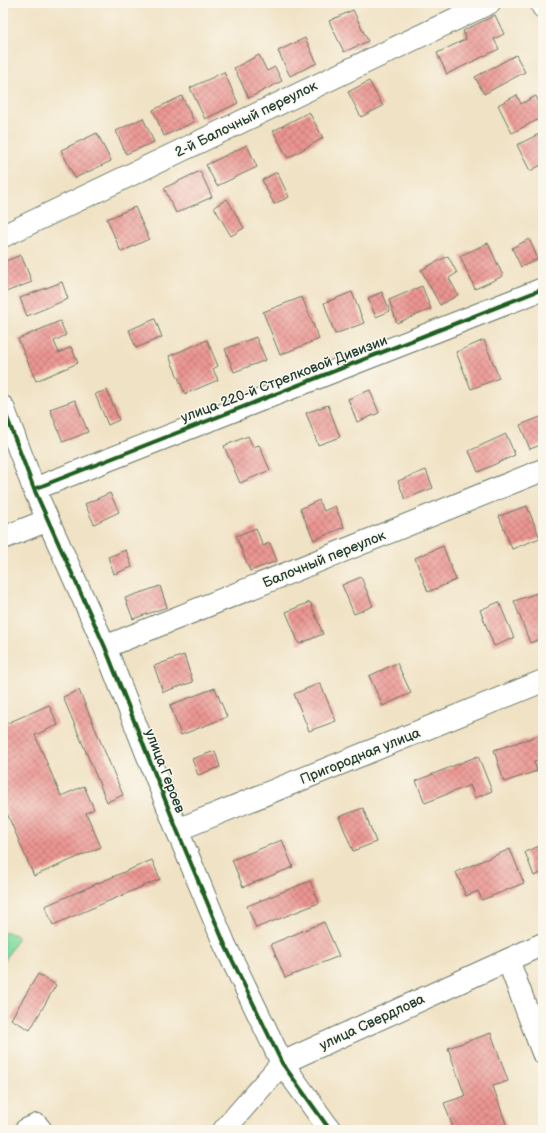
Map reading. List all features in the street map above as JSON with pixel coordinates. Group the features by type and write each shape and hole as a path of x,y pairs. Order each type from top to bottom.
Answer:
{"street":[{"name":"2-й Балочный переулок","path":"3,236 489,3"},
{"path":"541,3 543,7"},
{"name":"улица 220-й Стрелковой Дивизии","path":"34,489 543,289"},
{"name":"улица Героев","path":"3,407 34,489 105,648 177,830 225,945 282,1063 330,1130"},
{"name":"Балочный переулок","path":"105,648 543,470"},
{"path":"3,538 48,520"},
{"name":"Пригородная улица","path":"177,830 543,681"},
{"name":"улица Свердлова","path":"224,1130 282,1063 543,944"},
{"path":"508,960 543,1053"},
{"path":"26,1130 37,1125 41,1130"}],"green space":[{"path":"7,932 16,935 17,939 3,963 3,933"}],"building":[{"path":"353,10 368,41 344,52 329,21"},
{"path":"495,15 504,34 494,39 499,49 447,74 437,53 466,39 463,31"},
{"path":"305,38 317,63 290,76 278,51"},
{"path":"259,55 267,71 275,67 282,81 249,98 234,68"},
{"path":"516,55 525,72 484,94 475,77"},
{"path":"224,72 238,103 205,119 190,88"},
{"path":"369,81 383,106 361,117 348,92"},
{"path":"517,95 521,104 536,96 543,111 543,117 512,133 498,105"},
{"path":"182,96 194,122 164,136 153,110"},
{"path":"309,112 323,138 288,158 273,131"},
{"path":"143,118 154,142 126,154 116,131"},
{"path":"543,132 543,164 530,171 517,145"},
{"path":"97,133 111,161 75,178 61,150"},
{"path":"247,145 257,167 217,186 206,165"},
{"path":"200,171 212,197 176,213 164,188"},
{"path":"277,172 289,197 274,204 262,180"},
{"path":"227,199 244,228 231,236 214,207"},
{"path":"135,207 149,239 121,252 107,219"},
{"path":"529,239 538,259 521,267 512,248"},
{"path":"488,243 503,276 475,289 460,256"},
{"path":"21,255 32,282 3,293 3,262"},
{"path":"448,256 457,273 449,278 458,295 440,305 421,270"},
{"path":"62,282 68,299 27,316 20,298"},
{"path":"422,286 431,309 397,323 389,300"},
{"path":"352,292 364,323 335,334 324,303"},
{"path":"382,292 390,311 376,317 368,298"},
{"path":"302,297 319,339 280,355 263,312"},
{"path":"155,319 162,337 136,348 129,330"},
{"path":"60,321 66,335 54,341 59,353 71,347 78,363 36,381 18,339"},
{"path":"256,337 266,360 234,372 225,349"},
{"path":"207,340 218,366 213,369 218,380 185,394 169,356"},
{"path":"484,340 499,378 471,389 456,352"},
{"path":"107,390 119,420 108,425 95,394"},
{"path":"370,390 379,413 357,422 348,399"},
{"path":"75,400 88,432 63,442 50,409"},
{"path":"328,405 340,437 318,445 306,413"},
{"path":"543,416 543,444 530,449 520,425"},
{"path":"506,434 515,455 478,472 469,451"},
{"path":"248,436 253,447 259,445 270,470 240,483 224,446"},
{"path":"426,470 433,488 405,499 398,481"},
{"path":"110,493 119,512 94,524 85,504"},
{"path":"319,500 324,511 335,506 344,527 314,540 300,509"},
{"path":"527,506 540,538 512,549 499,516"},
{"path":"256,528 263,546 270,543 277,561 250,571 236,536"},
{"path":"443,546 456,580 428,592 415,558"},
{"path":"126,550 132,567 114,574 108,557"},
{"path":"361,577 373,606 354,614 342,585"},
{"path":"160,586 167,607 133,619 125,598"},
{"path":"543,591 543,638 530,643 514,601"},
{"path":"310,602 323,634 299,644 286,612"},
{"path":"499,602 514,638 494,646 480,610"},
{"path":"184,655 193,682 163,692 154,666"},
{"path":"397,663 411,693 383,706 369,676"},
{"path":"320,683 336,721 309,731 294,694"},
{"path":"215,688 227,717 181,735 170,705"},
{"path":"79,690 123,795 107,802 63,697"},
{"path":"49,705 58,725 35,735 61,796 84,786 94,809 86,813 101,847 34,876 3,804 3,725"},
{"path":"543,734 543,758 534,761 537,771 504,782 494,750"},
{"path":"215,751 220,767 198,775 192,759"},
{"path":"478,756 492,791 475,798 470,785 425,803 416,781"},
{"path":"363,808 376,842 353,851 339,817"},
{"path":"282,840 293,867 243,887 232,860"},
{"path":"542,845 543,872 534,876 525,852"},
{"path":"510,849 524,883 482,900 478,891 466,896 456,872"},
{"path":"152,860 160,879 53,925 45,906"},
{"path":"310,881 319,903 256,928 247,906"},
{"path":"324,922 339,956 285,978 271,944"},
{"path":"38,974 56,985 30,1030 11,1019"},
{"path":"491,1033 508,1081 493,1086 508,1130 454,1130 444,1103 465,1096 448,1048"}],"cycle path":[{"path":"34,489 543,289"},
{"path":"3,407 34,489 105,647 177,830 225,945 282,1063 330,1130"}]}
